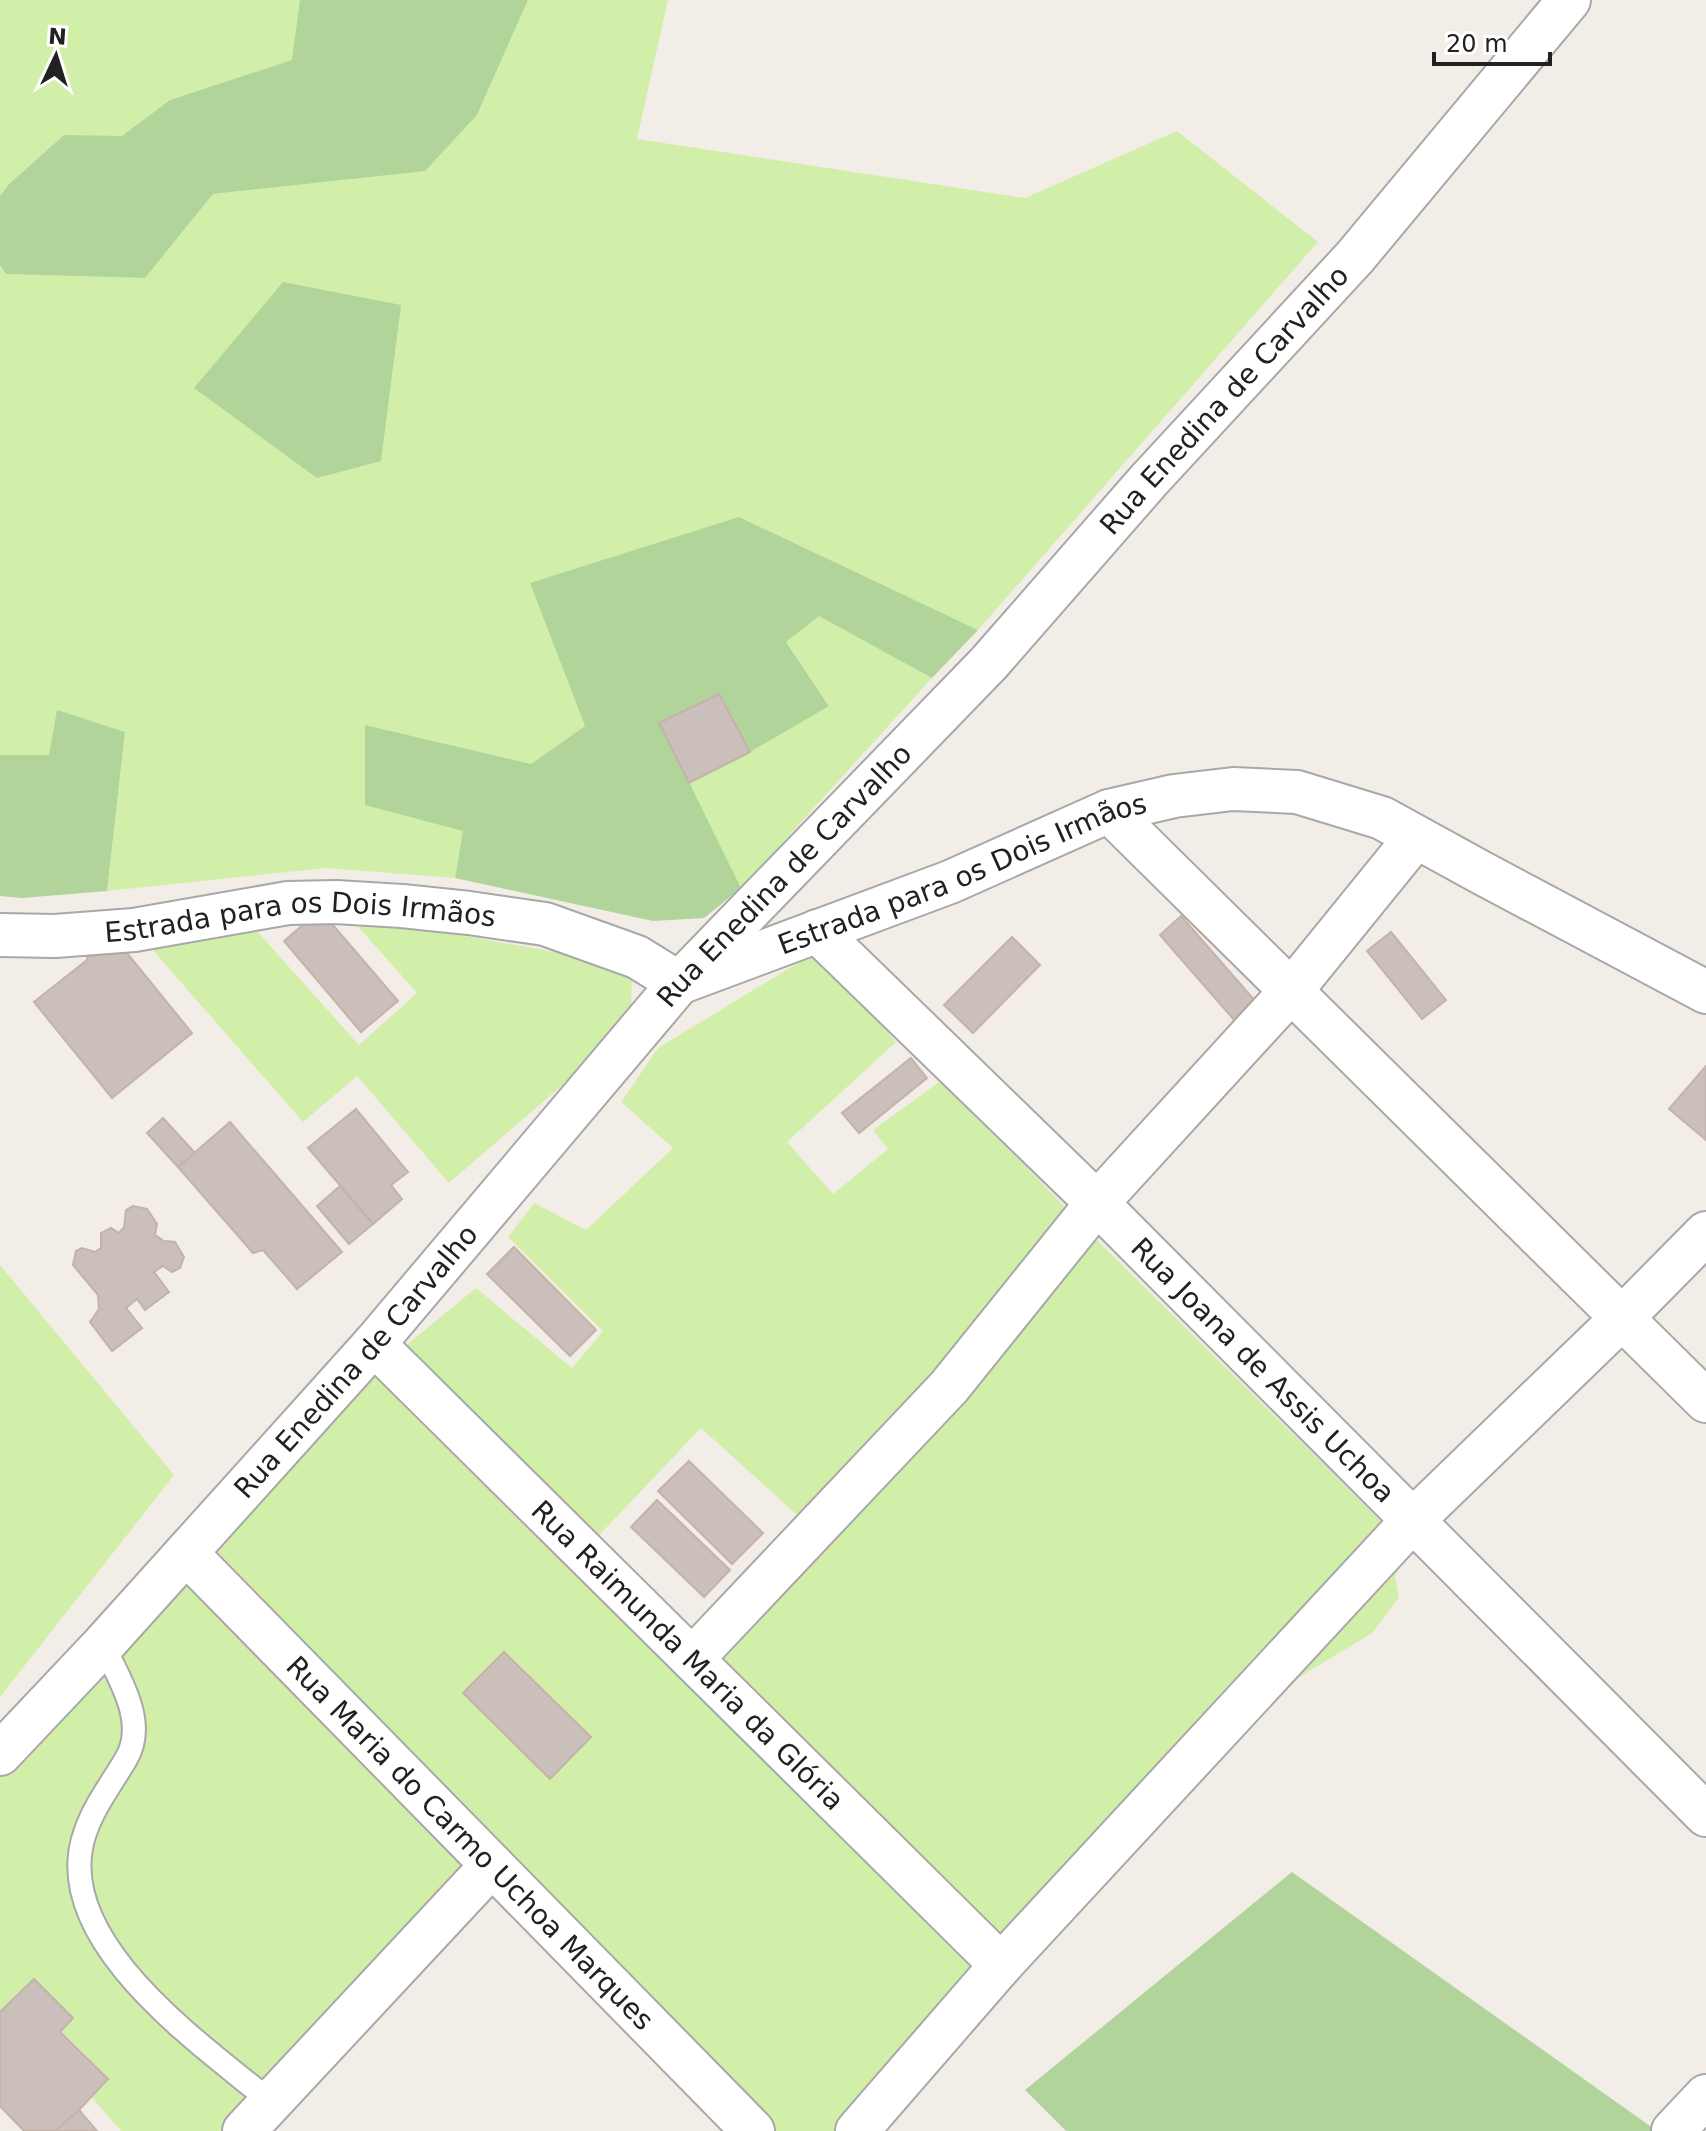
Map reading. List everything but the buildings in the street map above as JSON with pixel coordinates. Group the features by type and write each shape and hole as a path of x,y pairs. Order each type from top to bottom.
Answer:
{"street":[{"name":"Rua Enedina de Carvalho","path":"0,1754 103,1645 374,1344 679,983 989,663 1149,480 1355,257 1569,0"},
{"name":"Estrada para os Dois Irmãos","path":"0,935 55,936 134,930 288,903 402,906 545,924 637,957 679,983 950,882 1109,811 1174,796 1233,789 1297,792 1382,818 1706,992"},
{"path":"1109,811 1706,1401"},
{"path":"692,1659 949,1387 1097,1203 1291,991 1416,837"},
{"name":"Rua Joana de Assis Uchoa","path":"817,931 1097,1203 1706,1815"},
{"path":"857,2131 1001,1965 1412,1521 1706,1233"},
{"name":"Rua Raimunda Maria da Glória","path":"374,1344 1001,1965"},
{"name":"Rua Maria do Carmo Uchoa Marques","path":"186,1553 753,2131"},
{"path":"257,2116 492,1865"},
{"path":"1673,2131 1706,2096"}],"lane":[{"path":"103,1645 128,1699 134,1734 128,1756 97,1805 84,1836 79,1869 85,1901 97,1931 110,1951 257,2116"}],"green space":[{"path":"0,0 300,0 293,60 170,100 122,137 64,135 9,184 0,196"},
{"path":"300,0 528,0 477,115 425,171 213,194 145,278 6,274 0,265 0,196 9,184 64,135 122,136 170,100 292,60"},
{"path":"528,0 668,0 637,139 1025,198 1177,131 1318,242 978,630 739,517 585,726 531,764 365,725 463,831 455,878 326,868 107,891 125,732 49,755 0,755 0,265 7,274 145,278 213,194 425,170 477,115"},
{"path":"283,282 401,305 381,461 317,478 194,388"},
{"path":"739,517 978,630 932,678 819,616 786,642 829,706 750,752 719,694 660,723 741,888 704,918 653,921 455,878 463,831 365,805 365,725 531,764 585,726 530,583"},
{"path":"819,615 932,678 741,888 689,783 750,752 829,705 786,642"},
{"path":"57,710 125,732 107,891 22,898 0,896 0,755 49,755"},
{"path":"348,915 628,965 632,972 631,1026 449,1183 357,1076 303,1122 150,947 255,929 359,1045 417,993"},
{"path":"816,952 896,1042 787,1142 833,1194 888,1149 873,1130 942,1080 1096,1239 1409,1549 1395,1576 1399,1598 1372,1633 1275,1692 1151,1801 1091,1872 999,1962 1001,1965 857,2131 753,2131 492,1865 244,2131 121,2131 88,2093 0,2019 0,1754 103,1645 374,1344 815,1793 989,1953 692,1641 806,1523 701,1428 586,1549 392,1357 476,1288 572,1368 603,1331 508,1237 534,1203 586,1230 673,1148 621,1102 658,1048"},
{"path":"0,1265 174,1475 0,1697"},
{"path":"1292,1872 1657,2131 1066,2131 1025,2090"}]}
